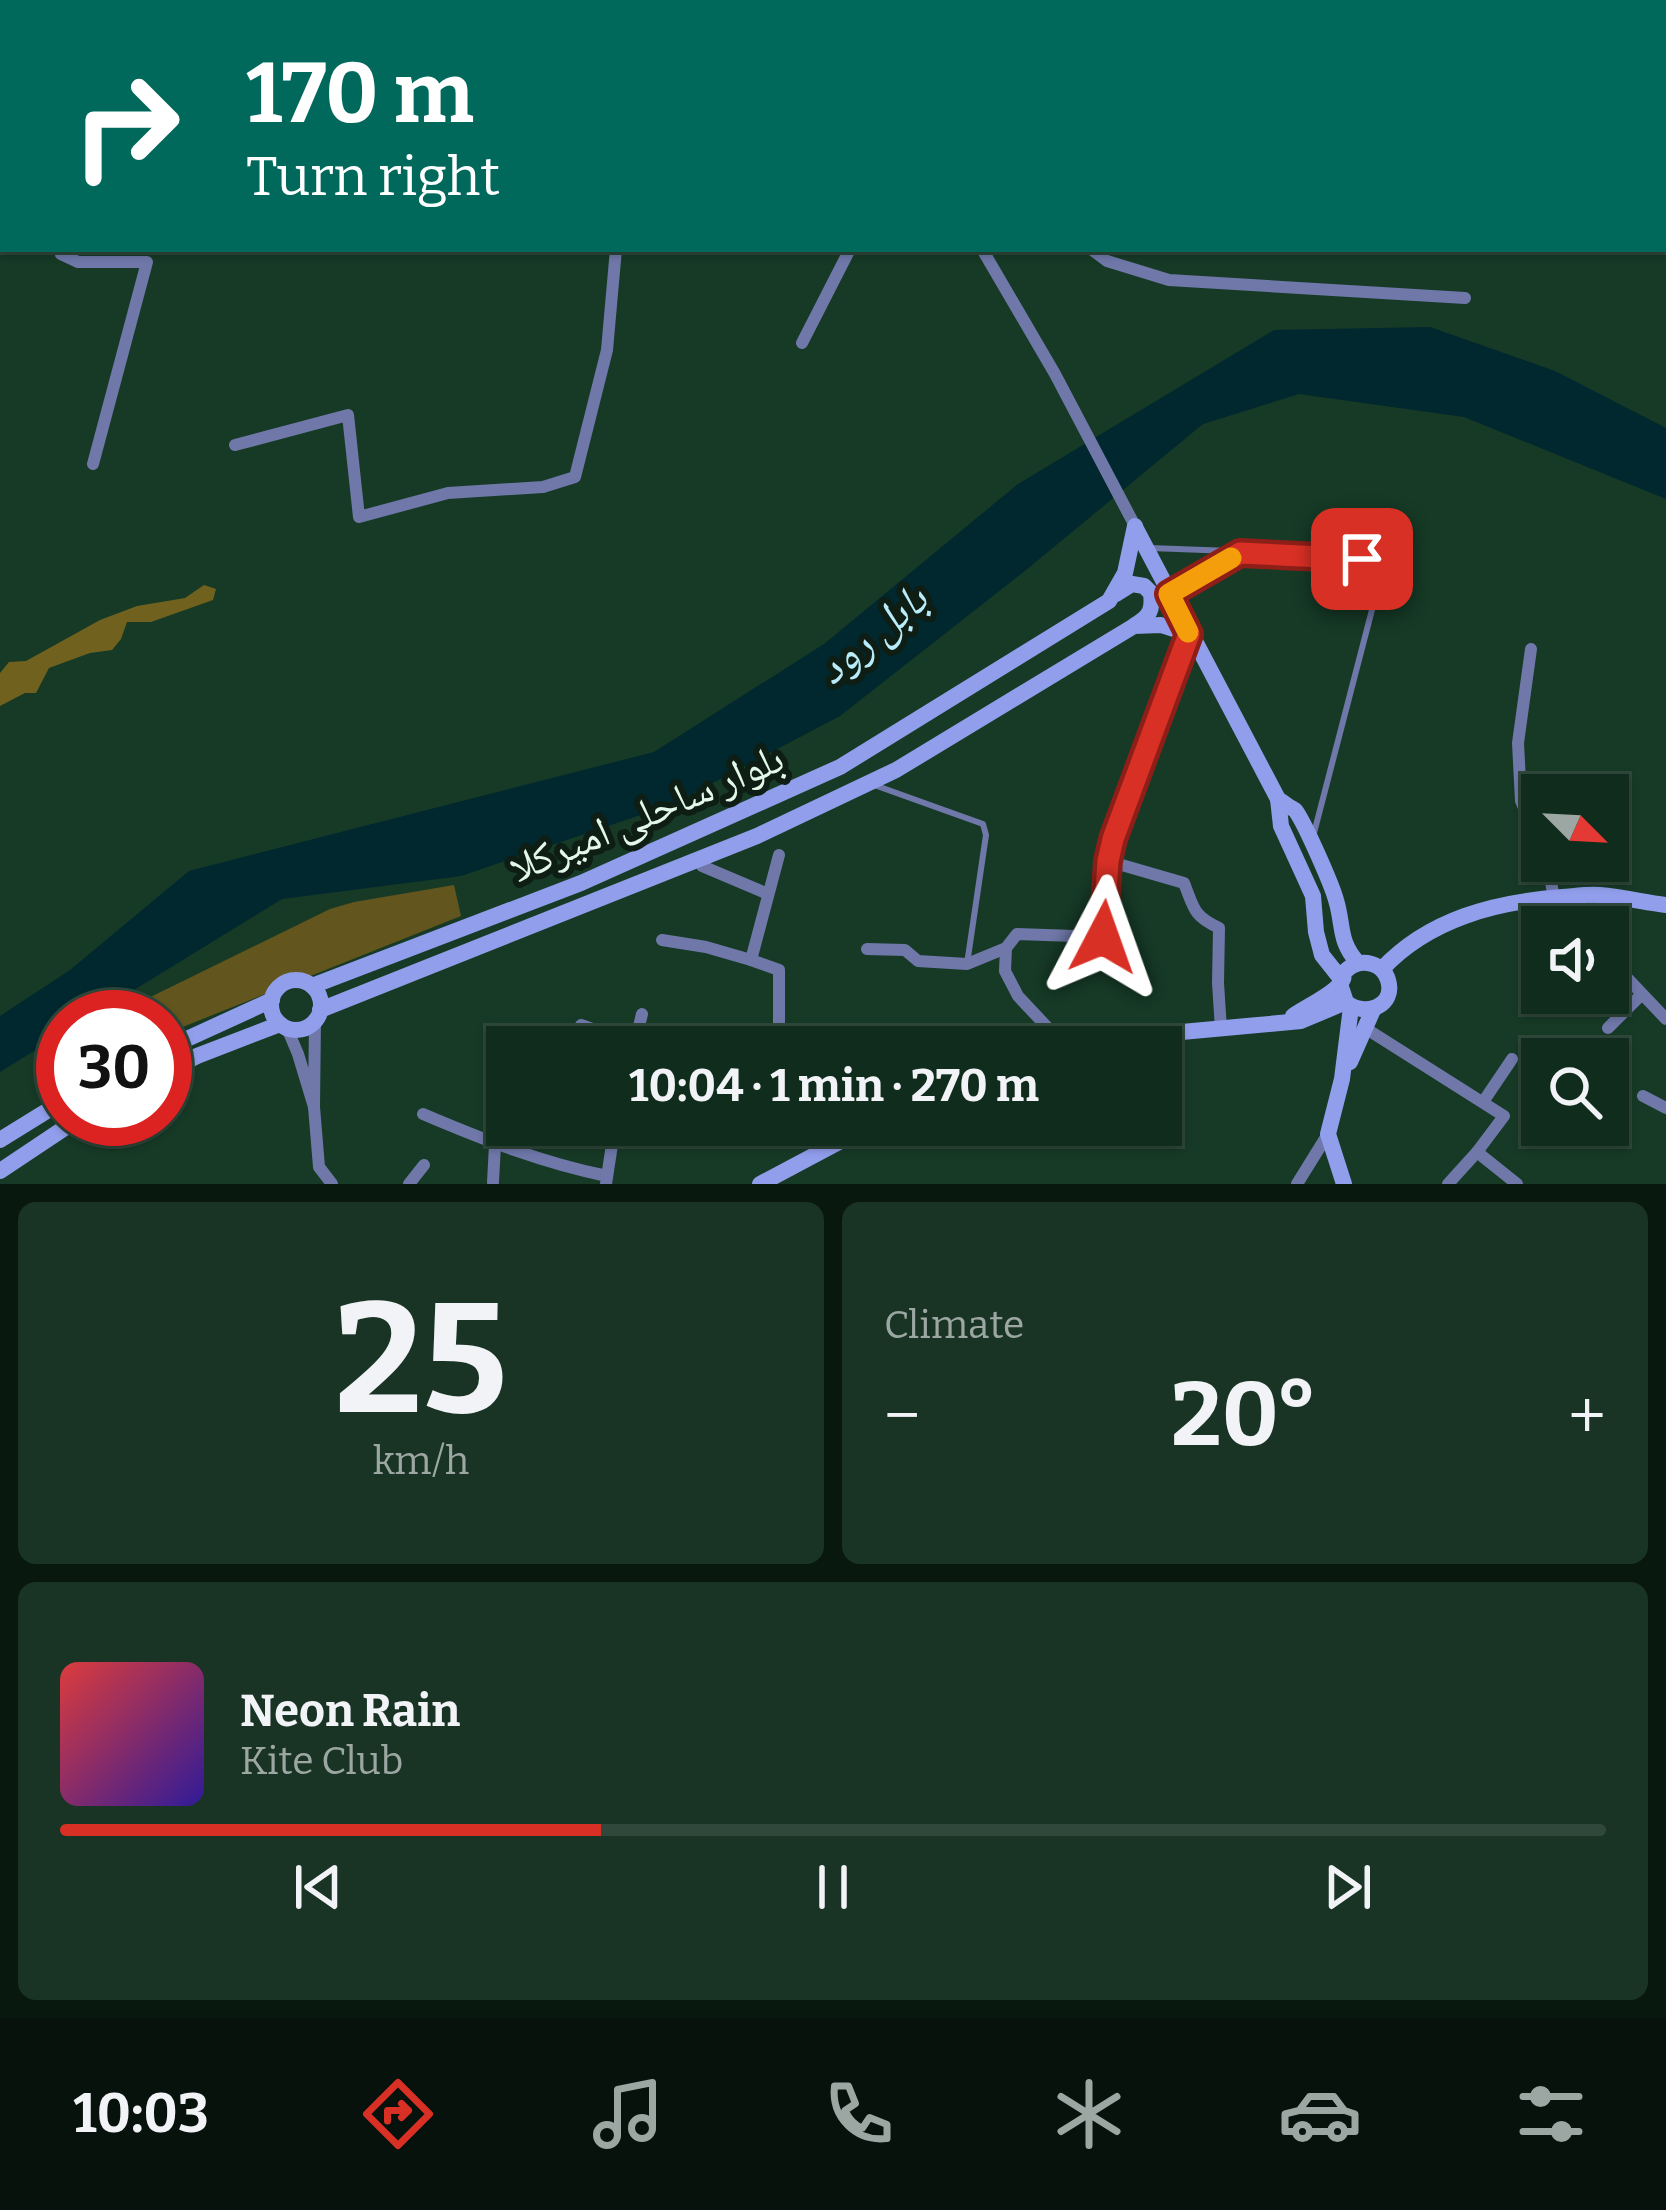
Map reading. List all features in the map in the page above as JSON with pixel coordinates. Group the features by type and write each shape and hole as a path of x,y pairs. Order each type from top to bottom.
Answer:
{"main road":[{"path":"1135,526 1278,800 1281,826 1313,896 1322,956 1345,993 1361,1011 1383,1003 1388,980 1371,963 1350,967 1345,993 1342,1079 1328,1134 1342,1176"},
{"path":"1109,601 1125,573 1135,526"},
{"path":"1109,601 1132,584 1144,586 1151,593 1152,609 1134,626"},
{"name":"بلوار ساحلی امیرکلا","path":"312,986 580,884 840,767 1109,601"},
{"path":"1134,626 1161,625 1189,634"},
{"name":"بلوار ساحلی امیرکلا","path":"318,1015 725,850 896,770 1134,626"},
{"path":"1278,800 1294,810 1311,842 1336,901 1342,938 1358,963"},
{"path":"1382,969 1424,934 1463,916 1529,900 1597,895 1666,905"},
{"path":"192,1037 265,1006 284,982 300,980 319,994 318,1015 304,1028 284,1026 192,1058"},
{"path":"1182,1032 1301,1021 1345,993"},
{"path":"1282,1024 1345,993"},
{"path":"272,1000 272,1011 284,1026"},
{"path":"1342,1079 1373,1010"},
{"path":"1313,1016 1331,1026 1346,1046"},
{"path":"5,1137 36,1117"},
{"path":"5,1137 25,1136 25,1154"},
{"path":"0,1171 37,1146"},
{"path":"760,1184 823,1146"}],"street":[{"path":"61,252 78,262 147,262 93,464"},
{"path":"236,445 349,415 359,517 448,493 543,487 575,477 607,350 616,252"},
{"path":"802,343 848,252"},
{"path":"984,252 1135,526"},
{"path":"1095,252 1107,261 1169,280 1465,298"},
{"path":"1103,937 1113,839 1189,634"},
{"path":"1521,788 1518,743 1531,649"},
{"path":"751,960 779,854"},
{"path":"1108,861 1184,883 1194,911 1219,928 1221,1028"},
{"path":"702,866 768,894"},
{"path":"1551,882 1554,898"},
{"path":"1595,906 1597,895"},
{"path":"1041,1026 1004,971 1006,949 1017,934 1128,939 1128,970"},
{"path":"662,940 706,947 779,970 779,1026"},
{"path":"867,949 905,950 918,962 967,964 1006,949"},
{"path":"1629,982 1666,1019"},
{"path":"1608,1028 1641,995"},
{"path":"639,1026 642,1014"},
{"path":"318,1015 314,1107 320,1167 332,1184"},
{"path":"284,1026 314,1107"},
{"path":"1365,1028 1504,1116 1448,1184"},
{"path":"1483,1102 1511,1059"},
{"path":"1643,1096 1666,1108"},
{"path":"423,1114 486,1141"},
{"path":"1297,1184 1328,1134"},
{"path":"493,1182 495,1146"},
{"path":"498,1146 607,1180 611,1146"},
{"path":"1477,1152 1517,1184"},
{"path":"409,1184 424,1165"},
{"path":"1308,1166 1342,1176"}],"lane":[{"path":"1144,548 1362,559 1380,579 1311,842"},
{"path":"1169,594 1240,553"},
{"path":"867,783 983,824 986,835 967,964"}],"shaded area":[{"path":"204,585 216,589 213,600 151,622 127,622 112,650 49,668 36,693 25,693 0,706 0,673 9,662 26,661 100,620 137,606 185,598"},
{"path":"454,885 461,916 192,1023 192,990 165,990 330,909"}],"water":[{"name":"بابل رود","path":"1430,327 1555,371 1666,428 1666,499 1464,417 1299,394 1203,424 840,716 673,804 461,876 282,899 134,990 40,990 189,871 654,752 824,644 1018,484 1274,330"},
{"path":"36,992 36,1050 0,1072 0,1016"}],"slow traffic":[{"path":"1188,632 1169,594 1231,558"}],"route":[{"path":"1103,937 1113,839 1189,634 1169,594 1240,553 1362,559"}]}
